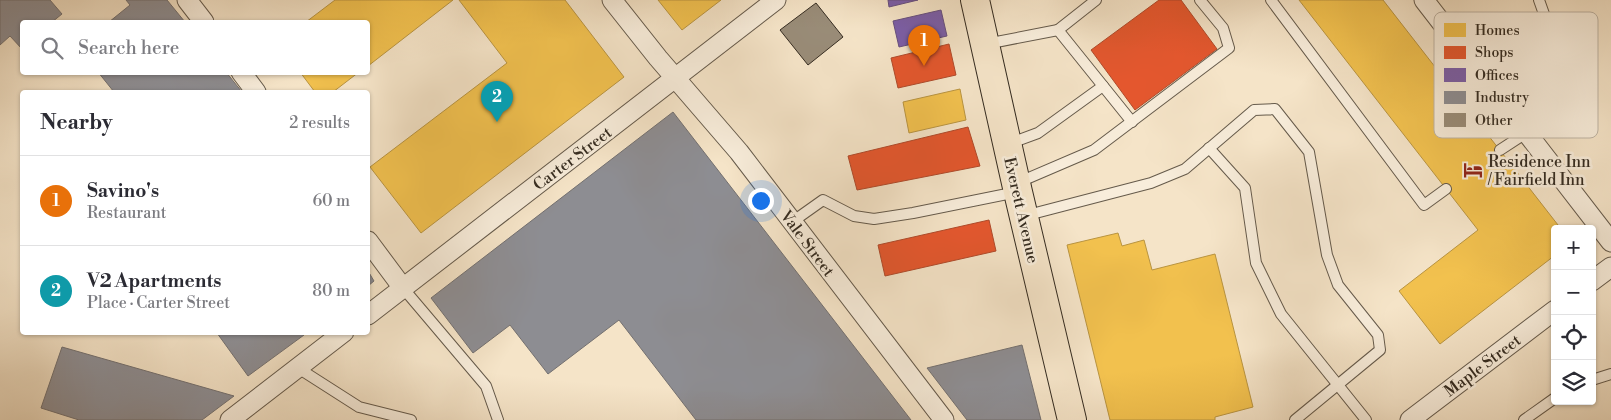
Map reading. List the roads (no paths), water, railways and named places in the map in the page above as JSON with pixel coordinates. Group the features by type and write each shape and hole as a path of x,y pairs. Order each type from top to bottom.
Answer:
{"main road":[{"name":"Everett Avenue","path":"975,0 1072,420"}],"street":[{"path":"187,0 202,20"},
{"name":"Vale Street","path":"612,0 676,79 739,152 944,420"},
{"name":"Carter Street","path":"370,313 776,0"},
{"path":"1424,0 1434,13"},
{"path":"243,75 254,90"},
{"path":"1531,138 1611,242"},
{"path":"370,244 403,288"},
{"path":"1596,278 1611,267"},
{"name":"Maple Street","path":"1410,420 1551,313"},
{"path":"230,420 340,335"}],"lane":[{"path":"985,44 1058,30 1096,0"},
{"path":"1019,197 1094,150 1228,48 1223,28 1200,0"},
{"path":"1272,0 1424,205 1446,190"},
{"path":"1538,0 1542,12"},
{"path":"1058,30 1132,122"},
{"path":"1007,144 1038,134 1104,86"},
{"path":"792,222 823,200 854,216 874,219 1019,197 1151,184 1185,168 1254,110 1275,108 1310,152 1327,255 1338,285 1378,334 1380,350 1294,420"},
{"path":"1500,150 1517,138"},
{"path":"1210,148 1245,188 1256,263 1281,314 1366,420"},
{"path":"403,288 486,386 498,420"},
{"path":"298,368 358,407 411,420"},
{"path":"1596,379 1611,374"},
{"path":"1524,420 1551,401"}],"place":[{"name":"Savino's","path":"924,66"},
{"name":"V2 Apartments","path":"497,122"},
{"name":"Residence Inn / Fairfield Inn","path":"1473,170"}]}
